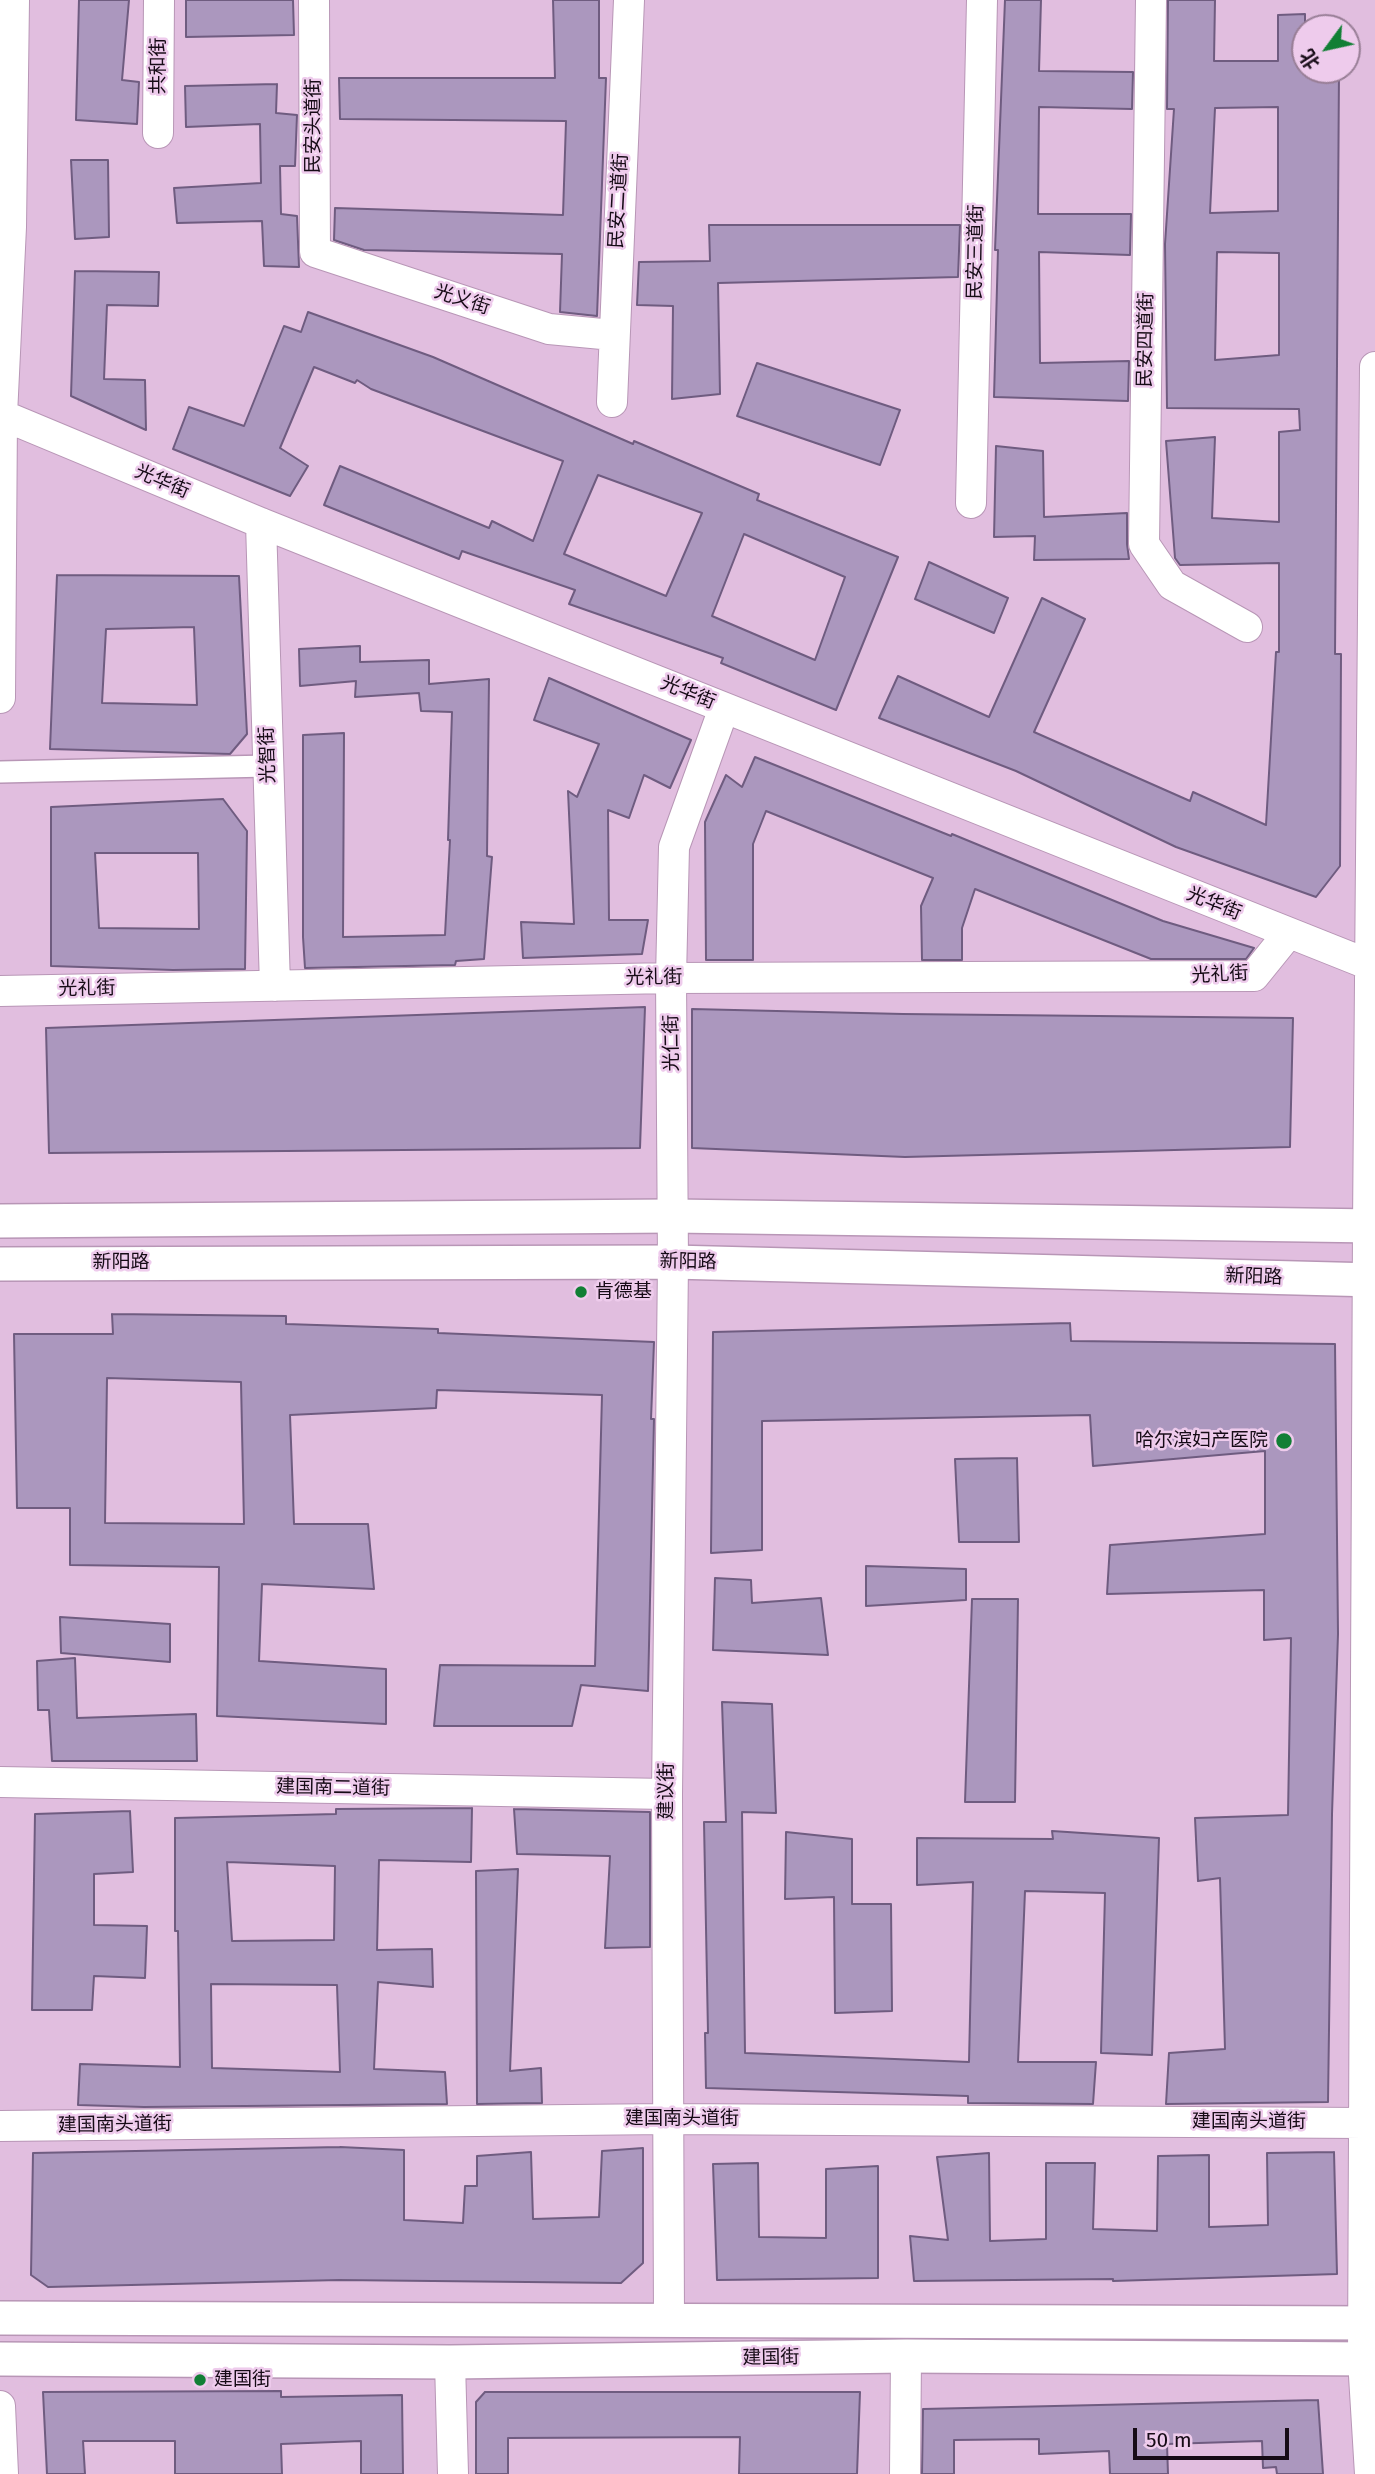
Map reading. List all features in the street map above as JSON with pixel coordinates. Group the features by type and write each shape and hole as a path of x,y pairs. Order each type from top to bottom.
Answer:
{"main road":[{"path":"0,1222 673,1216 1371,1226"},
{"name":"新阳路","path":"0,1264 673,1262 1371,1280"},
{"name":"建国街","path":"0,2318 1370,2323"},
{"name":"建国街","path":"0,2358 450,2362 906,2356 1369,2359"}],"street":[{"path":"0,698 5,227 14,0"},
{"name":"共和街","path":"158,133 159,0"},
{"name":"民安头道街","path":"314,0 315,252"},
{"name":"民安二道街","path":"612,402 629,0"},
{"name":"民安三道街","path":"971,503 982,0"},
{"name":"民安四道街","path":"1151,0 1144,544 1172,585 1247,627"},
{"name":"光义街","path":"315,252 549,329 613,335"},
{"path":"1370,2474 1370,2323 1364,2123 1375,367"},
{"name":"光华街","path":"2,415 261,523 1372,966"},
{"name":"光智街","path":"261,523 275,986"},
{"name":"光仁街","path":"673,1262 671,978 674,847 724,708"},
{"path":"0,772 268,766"},
{"name":"光礼街","path":"0,991 671,978 1254,976 1288,934"},
{"name":"建议街","path":"669,2320 667,1794 673,1262"},
{"name":"建国南二道街","path":"0,1782 667,1794"},
{"name":"建国南头道街","path":"0,2126 667,2119 1364,2123"},
{"path":"905,2474 906,2356"},
{"path":"450,2362 453,2474"},
{"path":"0,2406 3,2474"}],"building":[{"path":"79,0 129,0 122,80 139,82 137,124 76,120"},
{"path":"186,0 293,0 294,35 186,37"},
{"path":"553,0 599,0 599,78 606,78 597,316 560,312 562,254 364,250 334,240 335,208 563,215 566,121 340,119 339,78 555,78"},
{"path":"1005,0 1041,0 1039,71 1133,72 1132,109 1039,107 1038,214 1131,214 1130,255 1039,252 1040,363 1129,361 1128,401 994,397 998,250 995,250"},
{"path":"1168,0 1215,0 1214,61 1278,61 1278,15 1291,15 1291,84 1339,84 1335,654 1341,654 1340,866 1316,897 1176,847 1016,771 879,718 898,676 989,717 1042,598 1085,619 1034,732 1190,801 1193,792 1266,825 1276,652 1279,652 1279,563 1180,565 1175,558 1166,441 1215,437 1212,518 1279,522 1279,432 1300,430 1299,409 1167,408 1165,244 1174,109 1167,109","holes":["1278,107 1278,211 1210,213 1215,108","1217,252 1279,253 1279,355 1215,360"]},
{"path":"277,84 276,113 297,115 295,166 280,166 281,214 297,216 299,267 264,266 262,221 177,223 174,188 261,183 260,124 186,127 185,86"},
{"path":"71,160 108,160 109,237 75,239"},
{"path":"709,225 960,225 958,277 718,283 720,394 672,399 673,306 637,305 639,262 710,261"},
{"path":"75,271 159,272 158,306 107,305 104,379 145,380 146,430 71,396"},
{"path":"308,312 433,357 633,444 634,441 759,494 757,500 898,557 836,710 721,663 723,658 569,604 575,590 462,551 459,559 324,505 340,466 489,528 492,521 533,541 563,461 371,389 357,380 355,383 314,367 280,448 308,466 290,496 173,449 189,407 244,426 284,326 301,332","holes":["598,475 702,513 666,596 564,554","744,534 845,577 815,660 712,616"]},
{"path":"757,363 900,410 880,465 737,416"},
{"path":"996,446 1043,451 1044,517 1127,513 1129,559 1034,560 1035,536 994,537"},
{"path":"929,562 1008,598 994,633 915,599"},
{"path":"57,575 239,576 247,734 230,754 50,749","holes":["194,627 197,705 102,703 106,629"]},
{"path":"360,646 360,662 429,660 429,684 489,679 487,856 492,857 484,959 456,961 455,965 305,968 303,735 344,733 343,937 445,935 452,712 421,711 419,693 355,697 356,681 300,686 299,649"},
{"path":"549,678 691,740 670,788 644,775 629,818 608,810 609,920 648,920 642,954 523,958 521,922 574,924 568,791 577,797 599,744 534,720"},
{"path":"755,757 1163,921 1254,948 1246,959 1151,959 975,889 962,928 962,960 922,960 921,906 933,878 766,811 753,844 753,960 706,960 705,822 726,775 742,787"},
{"path":"223,799 247,831 245,969 173,970 51,966 51,807","holes":["95,853 198,853 199,929 99,928"]},
{"path":"645,1007 640,1148 49,1153 46,1028"},
{"path":"692,1009 1293,1018 1290,1147 905,1157 692,1148"},
{"path":"112,1314 286,1316 286,1324 438,1329 438,1333 654,1342 648,1691 581,1685 572,1726 434,1726 440,1665 595,1666 602,1395 437,1390 436,1408 290,1415 294,1524 368,1524 374,1589 262,1584 259,1661 386,1669 386,1724 217,1716 219,1567 70,1565 70,1508 17,1508 14,1334 113,1334","holes":["107,1378 241,1382 244,1524 105,1523"]},
{"path":"1070,1323 1071,1341 1335,1344 1338,1634 1332,1814 1328,2102 1166,2104 1169,2053 1225,2049 1220,1878 1198,1881 1195,1818 1288,1815 1291,1638 1264,1640 1264,1590 1107,1594 1110,1545 1265,1534 1265,1451 1093,1466 1090,1415 762,1421 762,1550 711,1553 713,1332"},
{"path":"1017,1458 1019,1542 959,1542 955,1459"},
{"path":"866,1566 966,1569 966,1600 866,1606"},
{"path":"715,1578 751,1580 752,1603 821,1598 828,1655 713,1650"},
{"path":"972,1599 1018,1599 1015,1802 965,1802"},
{"path":"60,1617 170,1624 170,1662 61,1653"},
{"path":"75,1658 77,1718 196,1714 197,1761 52,1761 49,1710 38,1710 37,1661"},
{"path":"722,1702 772,1704 776,1813 742,1812 745,2053 969,2062 973,1882 917,1885 917,1838 1053,1839 1052,1831 1159,1838 1152,2055 1101,2053 1105,1893 1025,1891 1018,2062 1096,2062 1093,2104 968,2103 968,2096 706,2088 705,2033 708,2033 704,1822 726,1822"},
{"path":"472,1808 471,1862 379,1860 377,1950 432,1949 433,1987 378,1982 374,2069 445,2072 447,2104 144,2107 78,2105 80,2064 180,2067 178,1931 175,1931 175,1818 336,1814 336,1809","holes":["227,1862 335,1866 334,1940 232,1941","211,1984 337,1985 340,2072 212,2068"]},
{"path":"514,1809 650,1812 650,1947 605,1948 610,1856 517,1854"},
{"path":"130,1811 133,1872 94,1874 94,1925 147,1926 145,1978 94,1976 92,2010 32,2010 35,1814"},
{"path":"786,1832 852,1839 852,1904 891,1904 892,2011 835,2013 834,1897 785,1899"},
{"path":"518,1869 510,2071 541,2068 542,2103 477,2104 476,1871"},
{"path":"340,2147 404,2150 404,2220 463,2223 465,2186 477,2186 477,2156 531,2152 533,2219 599,2217 602,2151 643,2148 643,2263 621,2283 339,2280 48,2287 31,2275 33,2153"},
{"path":"1334,2152 1337,2274 1113,2281 914,2281 910,2236 948,2240 937,2157 989,2153 990,2241 1046,2239 1046,2163 1095,2163 1093,2229 1157,2231 1158,2156 1209,2155 1209,2227 1268,2225 1267,2153"},
{"path":"758,2163 759,2237 826,2238 826,2169 878,2166 878,2278 717,2280 713,2164"},
{"path":"281,2391 281,2397 402,2395 403,2474 361,2474 361,2441 281,2444 282,2474 175,2474 175,2441 83,2441 85,2474 47,2474 43,2392"},
{"path":"485,2392 860,2392 857,2474 739,2474 740,2437 508,2438 508,2474 476,2474 476,2402"},
{"path":"1318,2400 1323,2474 1277,2474 1276,2467 1263,2468 1262,2441 1167,2444 1168,2474 1110,2474 1109,2451 1039,2454 1039,2439 954,2440 954,2474 922,2474 923,2409"}],"place":[{"name":"肯德基","path":"581,1292"},
{"name":"哈尔滨妇产医院","path":"1284,1441"},
{"name":"建国街","path":"200,2380"}]}
